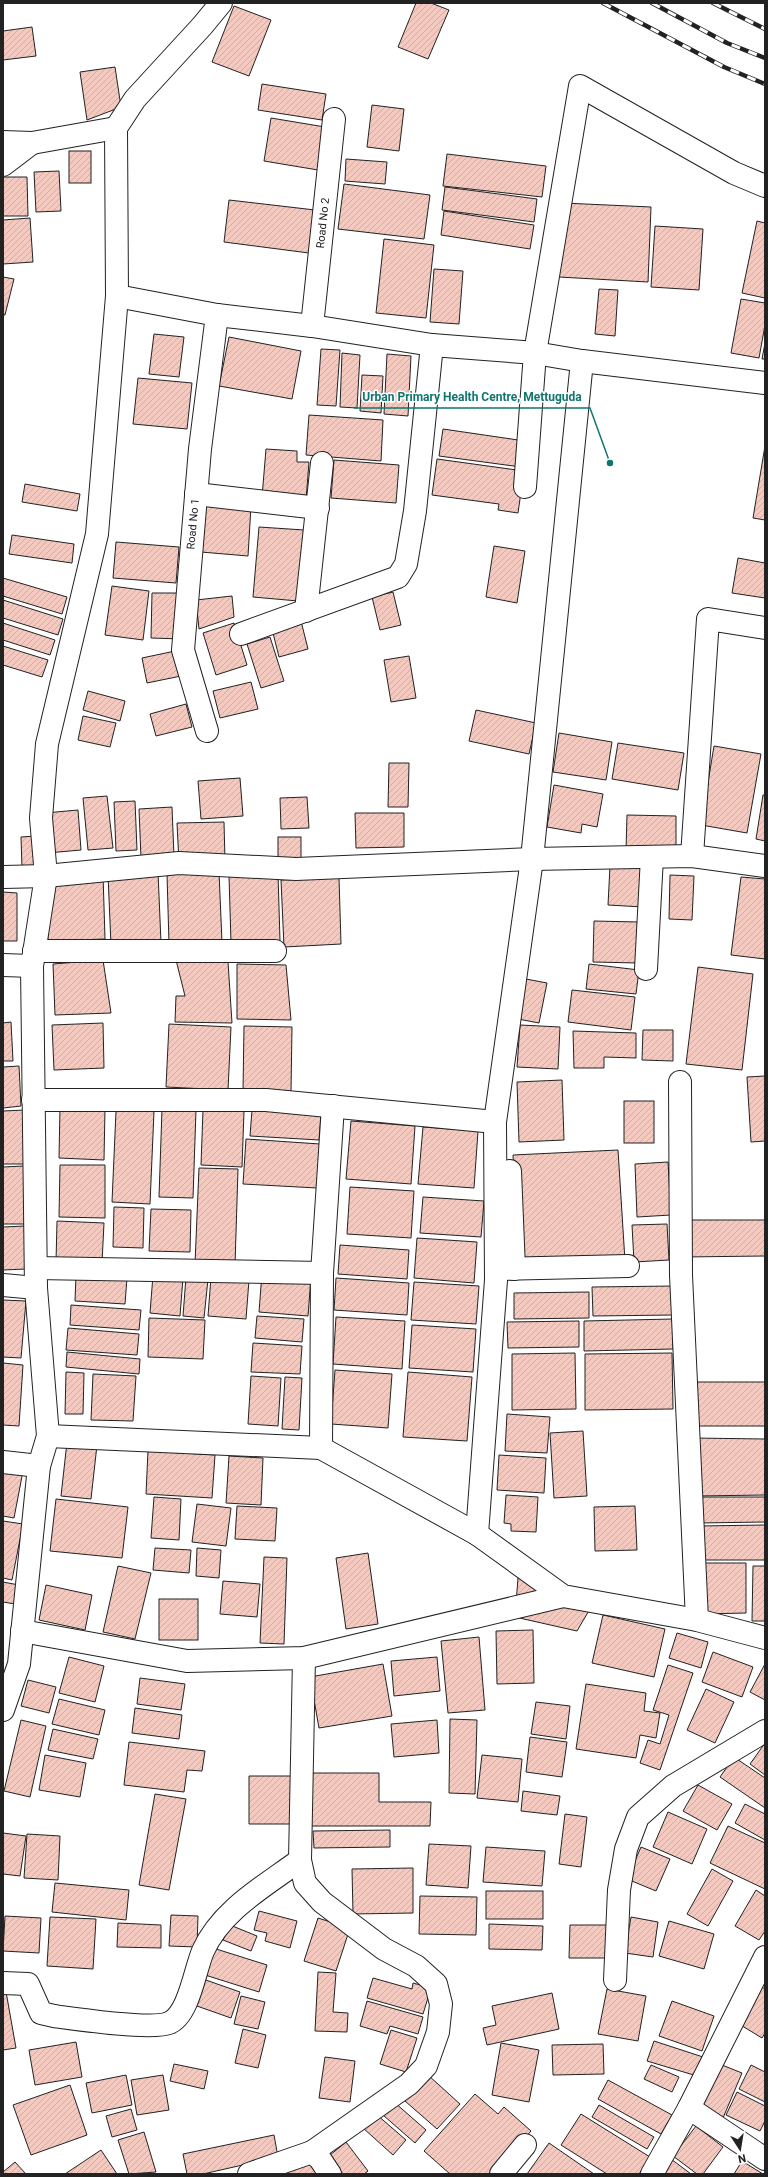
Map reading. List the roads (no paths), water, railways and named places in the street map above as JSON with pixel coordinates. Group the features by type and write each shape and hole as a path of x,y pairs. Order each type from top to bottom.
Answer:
{"street":[{"path":"3,1710 11,1662 22,1631 39,1466 48,1436 36,1278 33,1100 33,959 46,876 41,818 47,744 97,534 117,296 116,128 135,99 203,25 221,3"},
{"path":"525,487 535,353 580,86 734,173 765,186"},
{"name":"Road No 2","path":"312,326 334,119"},
{"path":"3,142 32,143 116,128"},
{"path":"3,165 32,143"},
{"path":"117,296 216,315 312,326 432,345 535,353 582,361 765,383"},
{"name":"Road No 1","path":"207,731 183,650 196,494 216,315"},
{"path":"241,634 398,577 406,564 415,511 432,345"},
{"path":"505,1269 495,1122 532,859 582,361"},
{"path":"306,611 322,463"},
{"path":"196,494 318,508"},
{"path":"692,856 708,618 765,628"},
{"path":"3,877 46,876 179,863 296,869 532,859 692,856 765,866"},
{"path":"646,968 652,857"},
{"path":"3,965 33,959 275,952"},
{"path":"680,1082 681,1275 697,1620"},
{"path":"33,1100 266,1100 495,1122"},
{"path":"321,1448 322,1273 333,1106"},
{"path":"477,1534 505,1269 510,1152"},
{"path":"505,1269 628,1266"},
{"path":"3,1285 36,1278 322,1273"},
{"path":"48,1436 321,1448 477,1534 564,1596"},
{"path":"3,1462 39,1466"},
{"path":"22,1631 187,1661 304,1658 564,1596 697,1620 765,1638"},
{"path":"249,2174 312,2152 409,2084 426,2066 438,2032 441,2004 436,1984 416,1966 384,1949 322,1902 305,1883 300,1860 304,1658"},
{"path":"615,1980 619,1890 626,1849 638,1817 673,1786 765,1731"},
{"path":"3,1983 28,1984 41,2013 54,2016 148,2025 169,2023 183,2010 204,1950 220,1923 300,1860"},
{"path":"652,2174 689,2108 765,1957"},
{"path":"689,2108 764,2155"},
{"path":"501,2174 525,2145"},
{"path":"312,2152 320,2159 330,2174"}],"railway":[{"path":"603,3 724,67 765,84"},
{"path":"652,3 727,43 765,58"},
{"path":"713,3 765,29"}],"place":[{"name":"Urban Primary Health Centre, Mettuguda","path":"610,463"}]}
